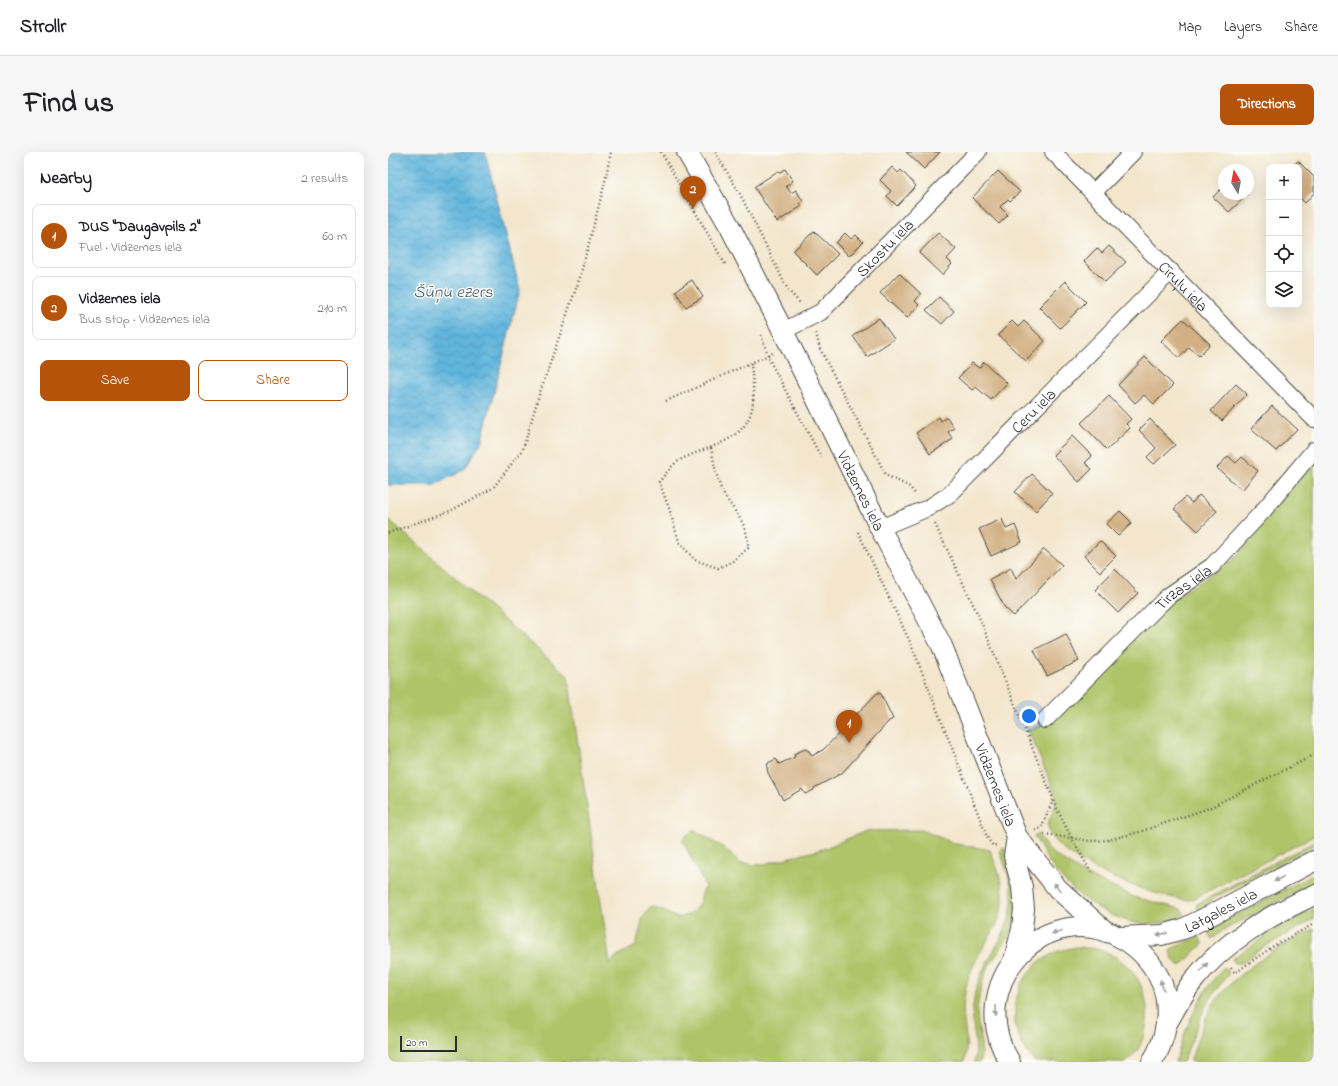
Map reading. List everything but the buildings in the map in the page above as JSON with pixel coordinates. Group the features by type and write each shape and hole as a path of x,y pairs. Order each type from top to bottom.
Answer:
{"street":[{"name":"Vidzemes iela","path":"687,152 730,228 787,338 880,528 942,646 1017,837 1058,889 1113,934 1133,945 1144,955 1157,972 1162,986 1166,1000 1166,1023"},
{"name":"Skostu iela","path":"787,338 810,318 820,312 978,152"},
{"name":"Cīruļu iela","path":"1053,152 1314,419"},
{"path":"1093,193 1133,152"},
{"name":"Ceru iela","path":"880,528 928,508 950,494 1171,271"},
{"name":"Tirzas iela","path":"1045,720 1168,596 1212,566 1263,511 1314,450"},
{"name":"Vidzemes iela","path":"1014,961 1022,929 1024,909 1022,887 1014,856 1017,837"},
{"name":"Latgales iela","path":"1113,934 1162,935 1183,929 1314,861"},
{"name":"Latgales iela","path":"1166,1023 1192,982 1208,963 1218,954 1253,928 1314,894"},
{"path":"1010,1062 999,1038 995,1008 1002,980 1014,961 1029,945 1042,937 1055,932 1077,928 1092,929 1113,934"},
{"path":"1156,1058 1164,1037 1166,1023"}],"path":[{"path":"388,533 450,511 493,488 523,449 539,396 580,277 612,152"},
{"path":"661,152 728,269"},
{"path":"715,152 739,192 788,290 803,305 810,318 815,328 820,348 886,476 910,487 928,508 980,619 1052,800 1091,872"},
{"path":"761,334 771,363 821,457"},
{"path":"666,401 768,355 787,338"},
{"path":"711,448 723,492 746,528 749,538 748,548 733,561 718,568 695,560 679,542 669,508 659,482 679,460 711,448 734,436 749,420 753,397 751,363"},
{"path":"855,526 911,644 985,832 993,846"},
{"path":"1044,834 1090,841 1109,840 1138,832 1209,808 1314,755"},
{"path":"1041,828 1051,807 1052,800"},
{"path":"1235,973 1275,944 1314,924"}],"green space":[{"path":"1314,460 1314,836 1191,900 1157,894 1136,887 1092,868 1073,857 1059,845 1048,830 1050,818 1055,807 1056,797 1028,730 1047,723 1173,599 1232,561"},
{"path":"388,519 568,676 610,964 617,956 636,946 643,917 651,907 677,918 690,914 697,907 705,886 682,839 694,830 724,848 740,863 760,865 823,849 866,831 921,830 956,844 990,850 1001,882 1003,903 998,920 976,960 966,988 963,1006 966,1038 966,1054 964,1062 388,1062"},
{"path":"1038,834 1053,854 1084,874 1134,897 1181,909 1185,914 1167,922 1147,924 1119,918 1105,912 1079,895 1057,873 1034,836"},
{"path":"1314,842 1314,845 1218,896 1198,909 1196,906 1197,904"},
{"path":"1004,848 1014,882 1016,893 1015,916 1007,939 987,969 982,986 977,1010 981,1054 980,1062 974,1062 976,1048 973,1028 973,1004 975,993 984,969 1008,923 1011,911 1012,892 1008,874 1000,851"},
{"path":"1314,874 1314,882 1224,930 1212,939 1207,931"},
{"path":"1314,909 1314,919 1259,950 1242,963 1235,963 1232,959 1271,932"},
{"path":"1314,929 1314,1062 1190,1062 1200,1031 1214,1003 1223,991 1234,980 1260,960"},
{"path":"1199,936 1203,944 1182,965 1178,965 1172,957 1170,951 1171,949"},
{"path":"1076,947 1097,950 1108,953 1117,958 1128,966 1136,976 1142,988 1146,1000 1146,1026 1143,1039 1137,1051 1126,1062 1035,1062 1023,1047 1015,1026 1015,1003 1022,982 1036,964 1055,952"},
{"path":"1224,967 1228,972 1228,975 1205,1007 1183,1062 1175,1062 1196,1007 1208,987"}],"water":[{"name":"Šūņu ezers","path":"388,152 485,152 520,290 481,443 464,470 434,485 388,485"}],"place":[{"name":"Vidzemes iela","path":"693,209"},
{"name":"DUS \"Daugavpils 2\"","path":"849,743"}]}
